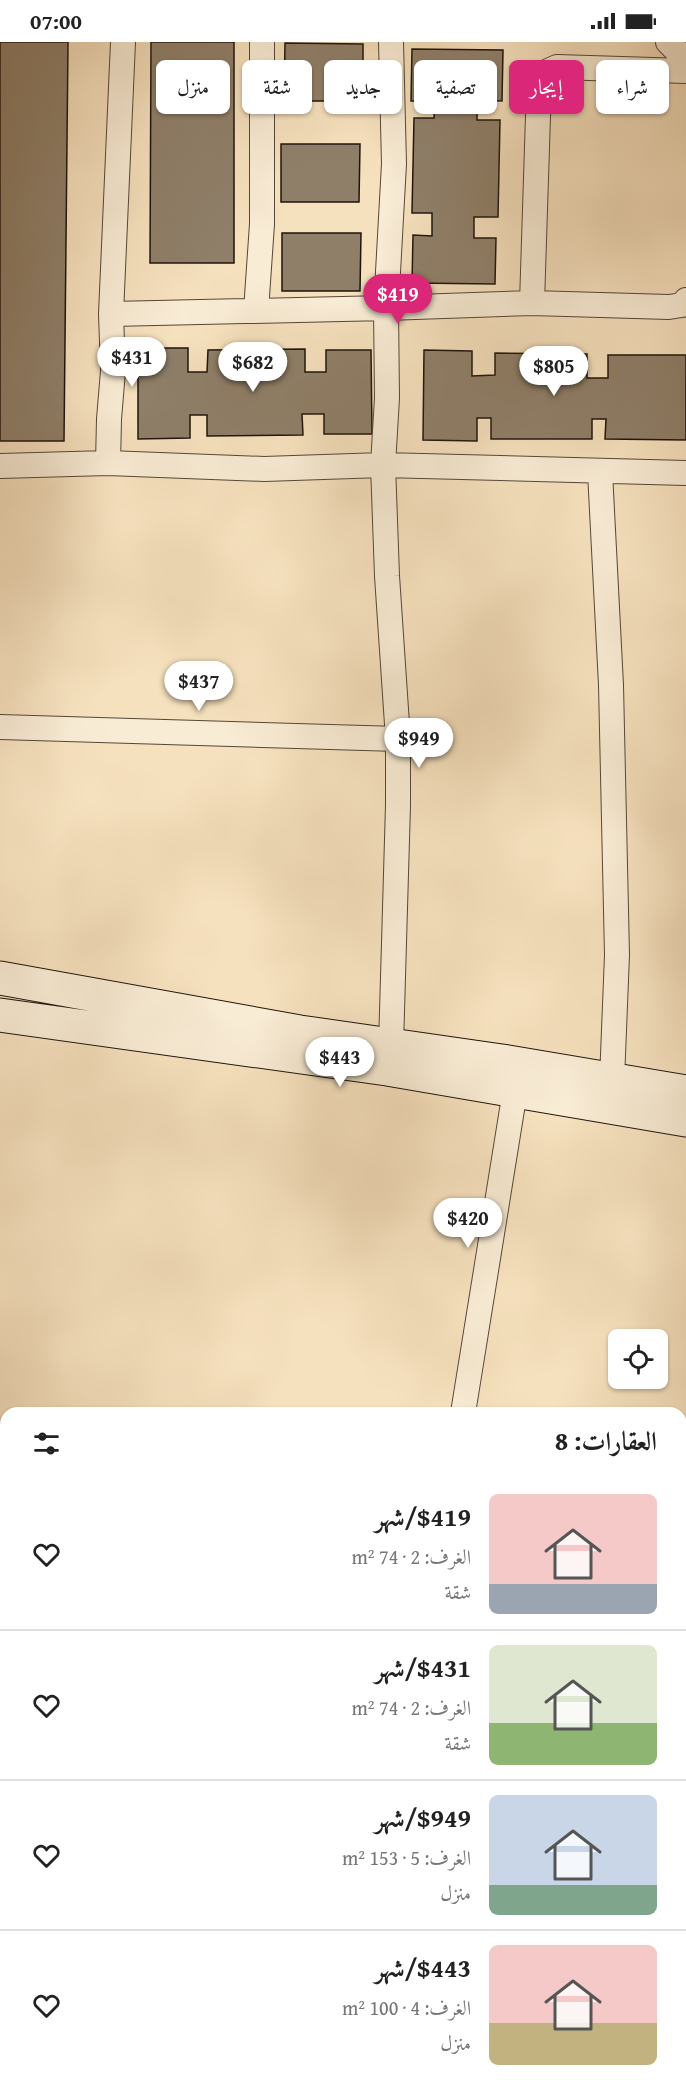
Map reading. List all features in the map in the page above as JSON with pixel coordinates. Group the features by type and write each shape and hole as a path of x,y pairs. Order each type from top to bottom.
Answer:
{"main road":[{"path":"0,978 300,1032 514,1091 686,1120"},
{"path":"0,1014 389,1058 502,1061 686,1092"}],"street":[{"path":"108,463 113,371 111,314 123,42"},
{"path":"256,311 262,224 262,42"},
{"path":"389,1058 397,884 398,739 387,576 383,465 387,399 386,308 394,164 391,42"},
{"path":"668,42 686,60"},
{"path":"532,303 539,85 544,73 557,67 686,71"},
{"path":"111,314 532,303 669,307 682,305 686,300"},
{"path":"0,466 108,463 264,469 383,465 600,472 686,472"},
{"path":"600,472 611,685 617,955 612,1080"},
{"path":"0,726 398,739"},
{"path":"464,1407 514,1091"}],"building":[{"path":"0,42 68,42 64,441 0,441"},
{"path":"151,42 234,42 234,263 150,263"},
{"path":"285,43 363,44 363,60 324,60 324,101 312,101 312,60 285,60"},
{"path":"412,49 503,50 502,101 497,101 497,60 414,60 414,101 411,101"},
{"path":"434,114 477,114 477,120 500,120 498,217 474,217 474,238 496,238 495,284 412,283 413,235 432,236 432,213 412,213 414,118 434,118"},
{"path":"281,144 360,144 359,202 281,202"},
{"path":"282,233 361,233 360,291 282,291"},
{"path":"138,348 188,348 188,372 207,372 208,350 305,349 305,372 326,372 326,350 371,350 372,434 324,434 324,414 302,414 303,435 207,436 207,415 190,415 190,438 138,439"},
{"path":"424,350 472,351 472,376 495,375 495,353 587,354 587,378 608,378 608,355 686,355 686,440 605,439 606,419 592,419 592,439 491,439 491,418 477,418 477,441 423,440"}]}
